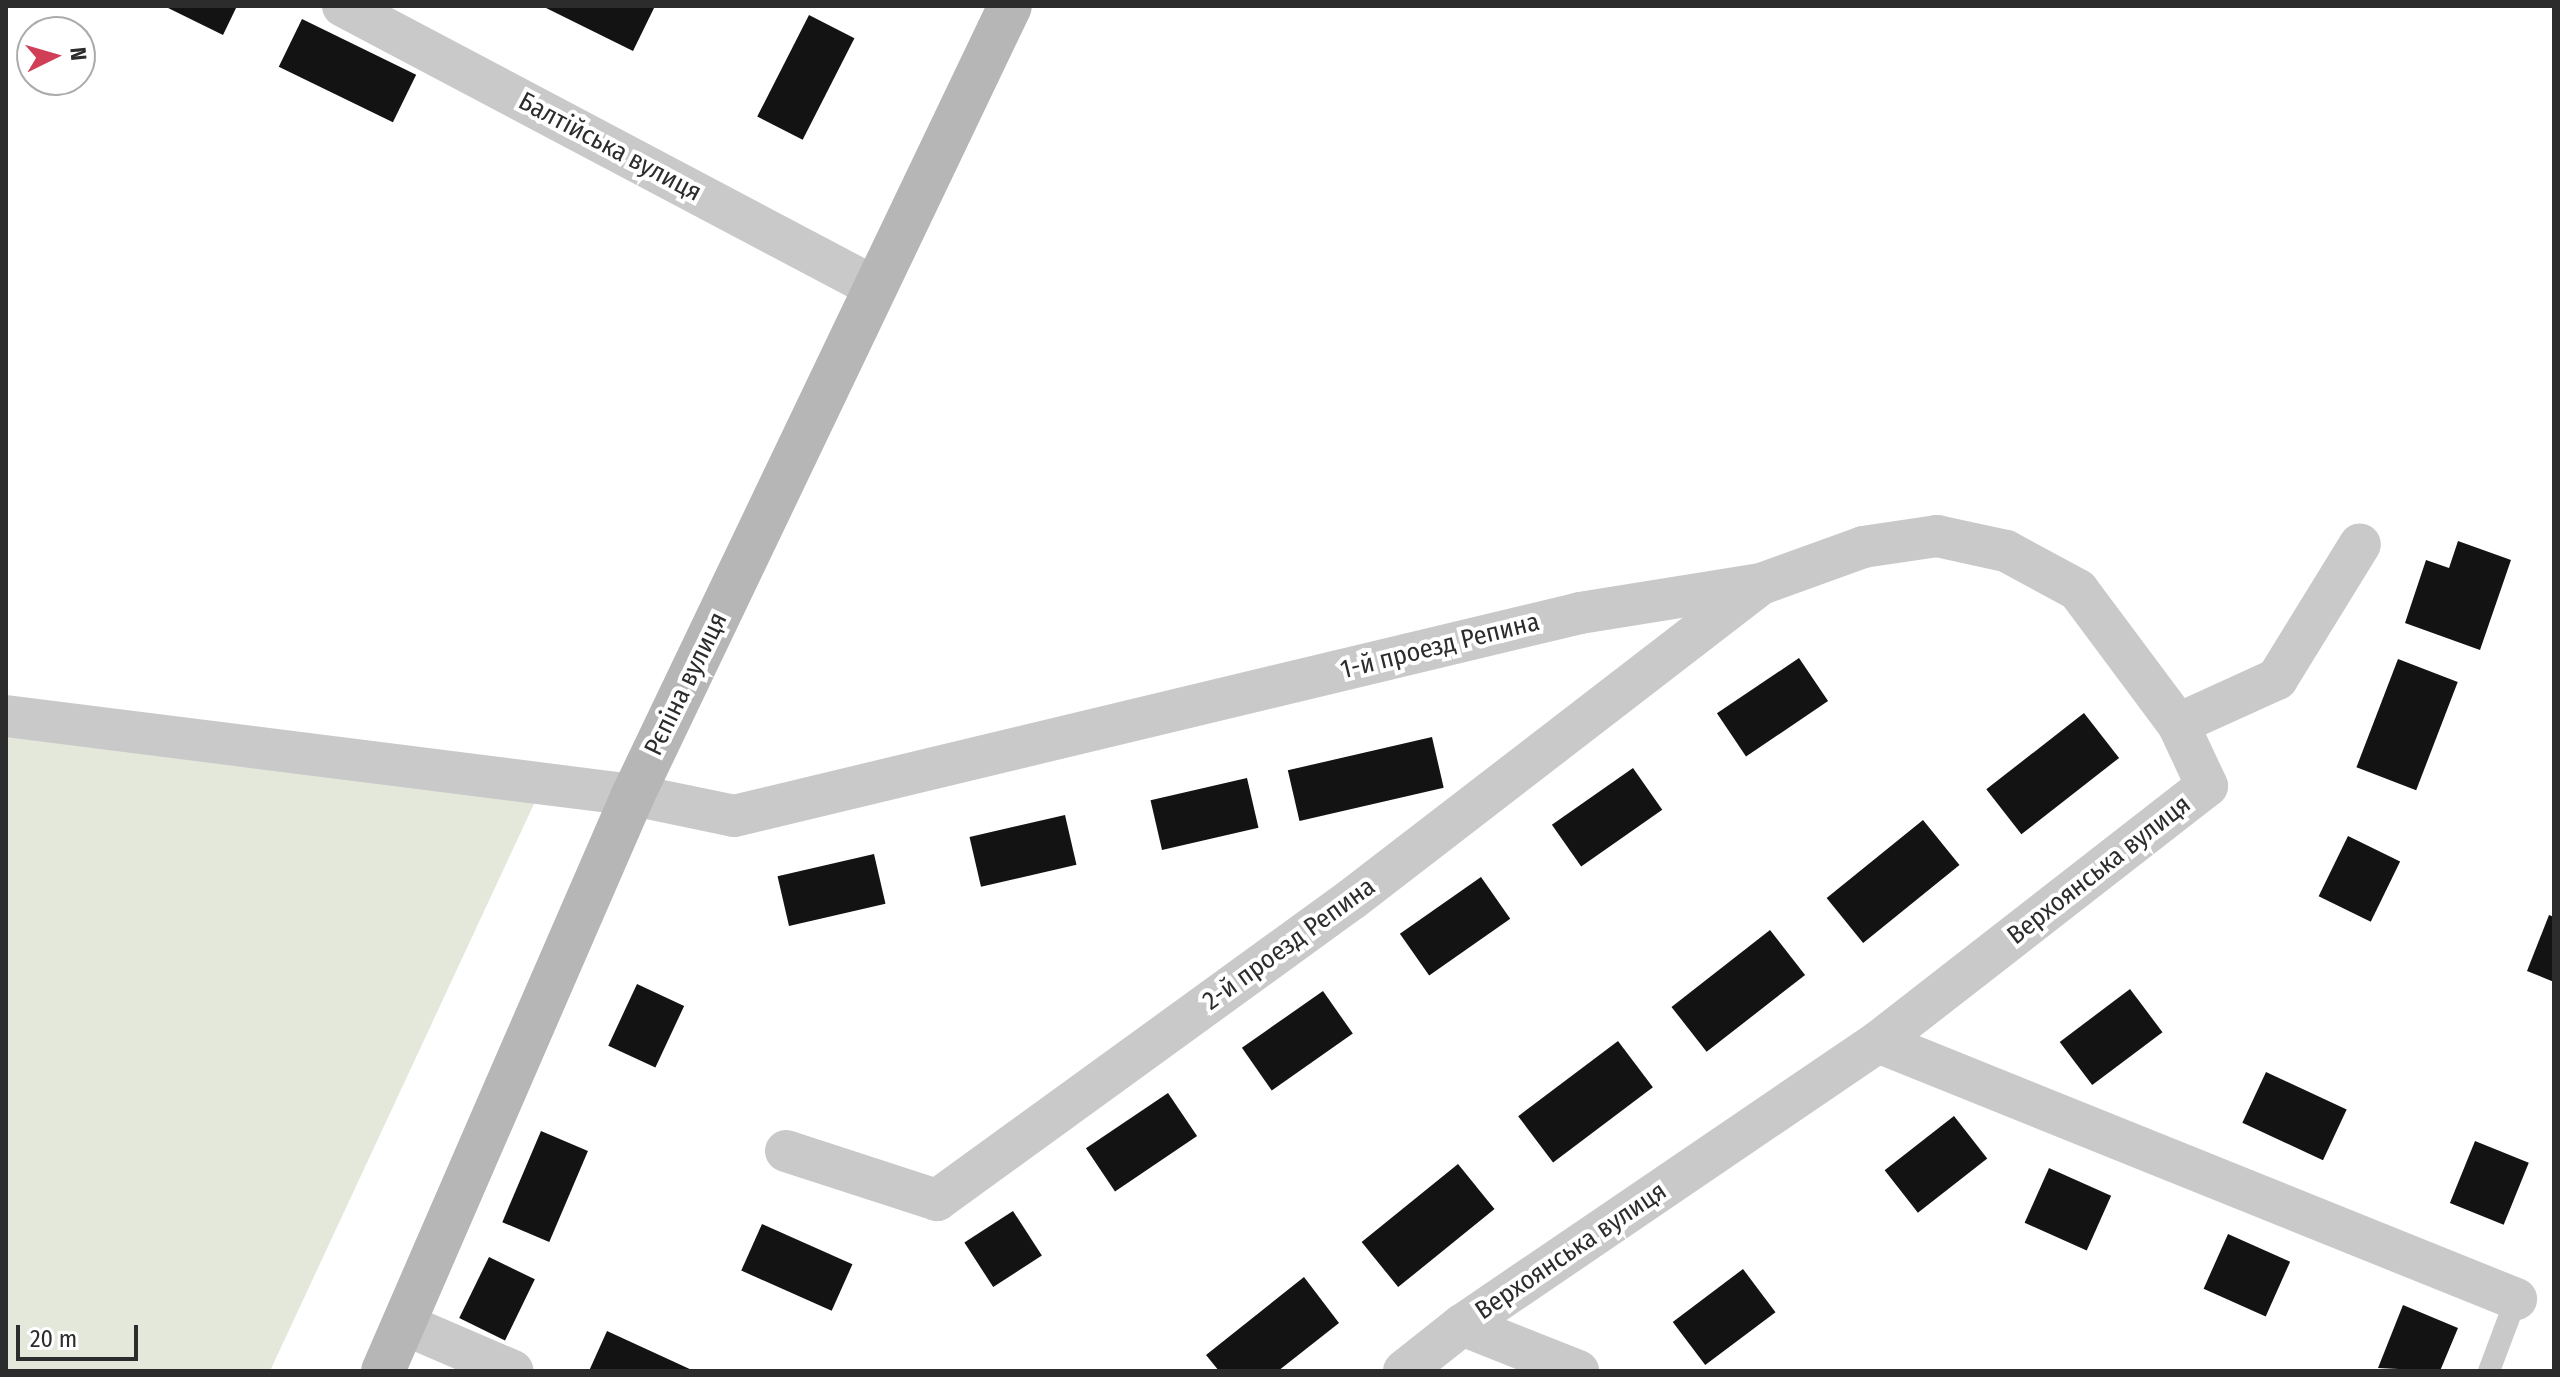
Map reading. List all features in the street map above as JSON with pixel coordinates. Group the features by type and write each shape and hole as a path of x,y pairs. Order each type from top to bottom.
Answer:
{"street":[{"name":"Балтійська вулиця","path":"343,6 876,288"},
{"name":"Рєпіна вулиця","path":"383,1371 406,1325 633,795 1010,6"},
{"name":"1-й проезд Репина","path":"6,716 633,795 734,816 1580,613 1761,584 1863,547 1937,536 2006,551 2078,590 2178,724"},
{"path":"2178,724 2277,679 2360,544"},
{"name":"2-й проезд Репина","path":"786,1151 937,1200 1352,899 1761,584"},
{"name":"Верхоянська вулиця","path":"1404,1371 1462,1325 1878,1042 2207,786 2178,724"},
{"path":"1878,1042 2516,1299"},
{"path":"406,1325 513,1371"},
{"name":"Верхоянська вулиця","path":"1462,1325 1578,1371"}],"lane":[{"path":"2489,1371 2516,1299"}],"shaded area":[{"path":"6,726 540,791 270,1371 6,1371"}],"building":[{"path":"164,6 237,6 223,35"},
{"path":"542,6 655,6 633,51"},
{"path":"809,15 854,38 803,140 757,117"},
{"path":"302,19 416,75 393,122 279,67"},
{"path":"2458,541 2511,560 2480,650 2405,623 2426,560 2449,568"},
{"path":"1799,658 1828,701 1746,756 1717,713"},
{"path":"2398,659 2458,682 2416,790 2356,767"},
{"path":"2084,713 2119,758 2021,834 1986,789"},
{"path":"1432,737 1444,788 1299,821 1288,770"},
{"path":"1633,768 1662,810 1581,867 1552,825"},
{"path":"1247,778 1258,828 1162,850 1151,800"},
{"path":"1065,815 1076,865 981,887 970,837"},
{"path":"1923,820 1960,865 1863,943 1827,898"},
{"path":"2348,836 2400,861 2371,922 2319,896"},
{"path":"874,854 885,904 789,926 778,876"},
{"path":"1481,877 1510,919 1429,976 1400,934"},
{"path":"2549,915 2554,917 2554,982 2527,971"},
{"path":"1770,930 1805,975 1707,1052 1671,1007"},
{"path":"637,984 684,1006 655,1068 608,1046"},
{"path":"2130,989 2162,1032 2092,1085 2060,1042"},
{"path":"1323,991 1353,1034 1272,1090 1242,1048"},
{"path":"1618,1041 1653,1087 1553,1163 1518,1116"},
{"path":"2266,1072 2347,1110 2323,1160 2242,1123"},
{"path":"1168,1093 1197,1136 1115,1191 1086,1148"},
{"path":"1954,1116 1987,1159 1918,1213 1885,1170"},
{"path":"541,1131 588,1151 549,1242 502,1222"},
{"path":"2475,1141 2529,1163 2504,1225 2450,1203"},
{"path":"1458,1164 1495,1209 1398,1287 1362,1242"},
{"path":"2049,1168 2111,1196 2087,1250 2025,1223"},
{"path":"1013,1211 1042,1255 993,1287 964,1243"},
{"path":"762,1224 852,1264 832,1311 741,1271"},
{"path":"2228,1234 2290,1262 2266,1316 2204,1289"},
{"path":"489,1257 535,1279 505,1340 459,1318"},
{"path":"1743,1269 1775,1312 1705,1365 1673,1322"},
{"path":"1304,1277 1339,1323 1278,1371 1219,1371 1206,1355"},
{"path":"2403,1305 2458,1328 2440,1371 2378,1368"},
{"path":"607,1331 694,1371 589,1371"}]}
